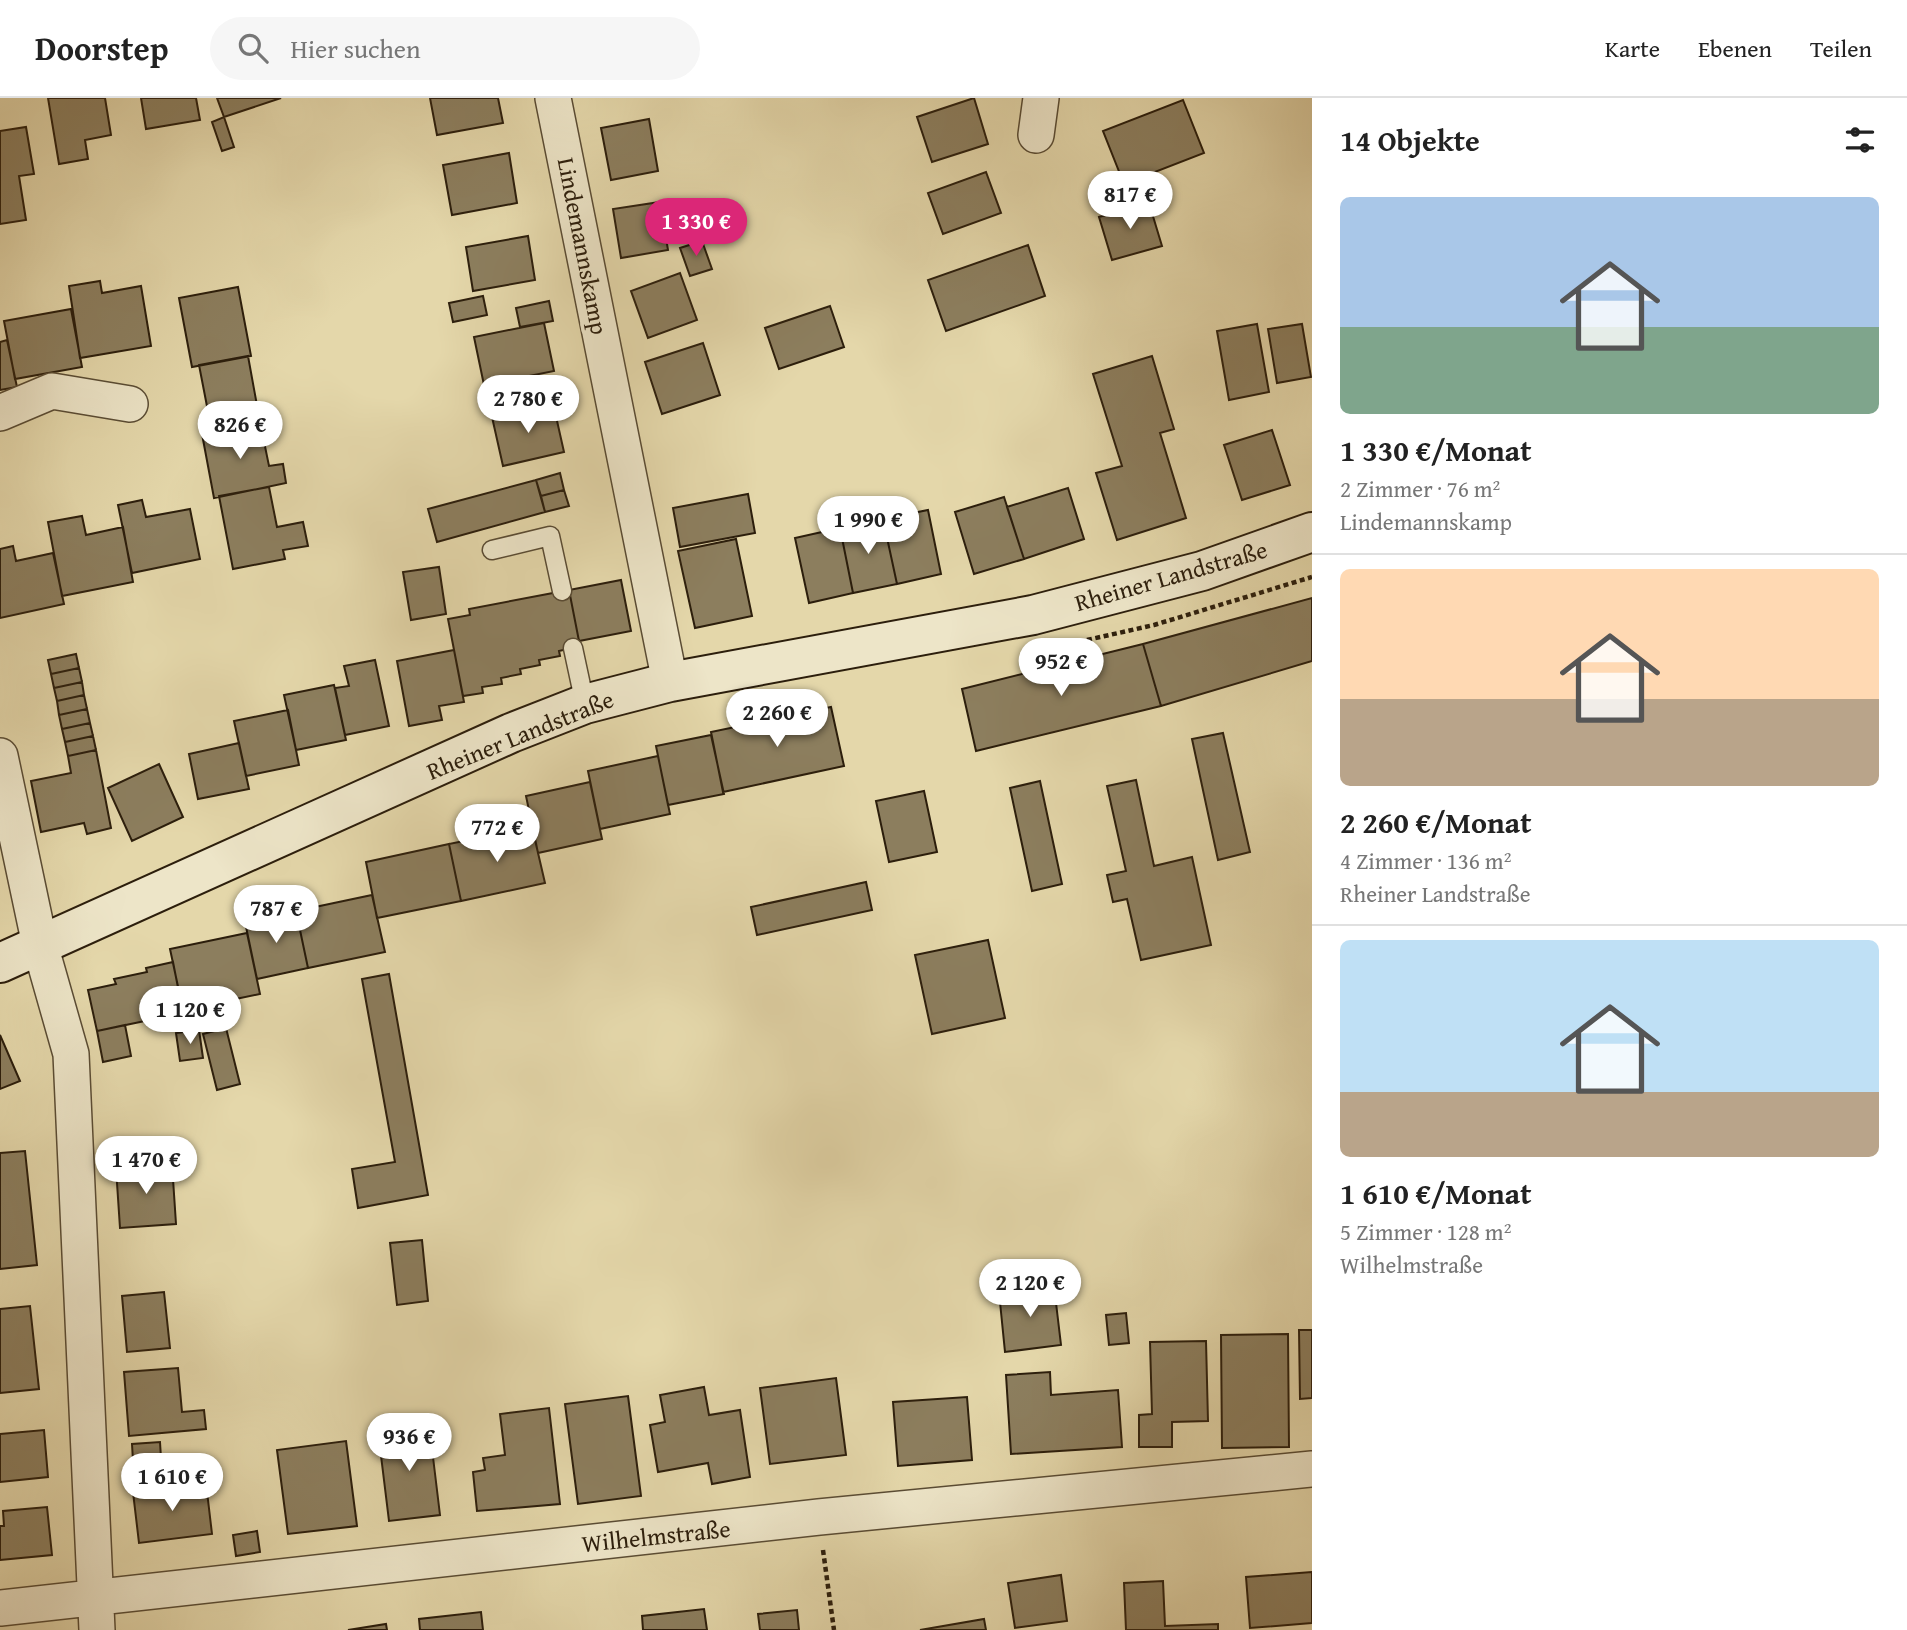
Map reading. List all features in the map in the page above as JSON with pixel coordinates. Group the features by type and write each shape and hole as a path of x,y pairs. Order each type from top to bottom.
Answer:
{"street":[{"name":"Lindemannskamp","path":"554,98 670,682"},
{"path":"1036,135 1041,98"},
{"path":"0,413 52,391 130,404"},
{"name":"Rheiner Landstraße","path":"0,963 511,733 585,704 670,682 1033,615 1202,571 1312,532"},
{"path":"0,756 40,945 71,1054 97,1614"},
{"name":"Wilhelmstraße","path":"0,1608 97,1614 819,1517 1312,1469"}],"lane":[{"path":"492,550 550,536 562,591"},
{"path":"573,648 585,704"}],"path":[{"name":"Rheiner Landstraße","path":"1076,642 1154,625 1312,577"},
{"path":"819,1517 834,1630"}],"building":[{"path":"48,98 105,98 111,135 85,140 88,159 59,164"},
{"path":"141,98 196,98 200,120 146,129"},
{"path":"217,98 281,98 224,117"},
{"path":"430,98 498,98 503,123 437,135"},
{"path":"974,98 988,144 932,162 917,117"},
{"path":"1183,100 1204,153 1124,184 1103,131"},
{"path":"224,117 234,147 222,151 212,122"},
{"path":"649,119 658,171 611,180 601,128"},
{"path":"26,127 34,174 19,176 26,220 0,224 0,131"},
{"path":"509,153 517,203 452,215 443,165"},
{"path":"986,172 1001,213 943,234 928,193"},
{"path":"660,202 668,250 621,258 613,209"},
{"path":"1149,203 1162,246 1112,260 1099,217"},
{"path":"528,236 535,280 473,291 466,247"},
{"path":"702,241 712,269 690,276 680,248"},
{"path":"1028,245 1045,296 946,331 928,280"},
{"path":"680,273 697,320 648,338 631,291"},
{"path":"100,281 102,293 141,286 151,346 80,358 69,286"},
{"path":"238,287 251,356 192,367 179,298"},
{"path":"483,296 487,315 453,322 449,303"},
{"path":"549,301 553,321 520,327 516,308"},
{"path":"830,306 844,347 779,369 765,328"},
{"path":"71,309 82,367 15,379 4,321"},
{"path":"544,323 554,371 484,385 474,337"},
{"path":"1257,324 1269,392 1229,400 1217,331"},
{"path":"1302,324 1311,377 1277,383 1268,329"},
{"path":"7,340 17,387 0,390 0,342"},
{"path":"703,343 720,395 662,414 645,362"},
{"path":"248,356 260,422 212,432 199,365"},
{"path":"1152,356 1174,429 1160,433 1186,518 1117,540 1096,473 1122,466 1093,374"},
{"path":"553,403 564,452 503,466 492,417"},
{"path":"260,422 269,466 283,464 286,483 214,498 202,434"},
{"path":"1272,430 1290,485 1242,500 1224,445"},
{"path":"560,473 564,490 541,496 536,480"},
{"path":"536,480 545,512 437,542 428,509"},
{"path":"269,487 277,527 303,522 308,546 283,550 285,559 233,569 219,496"},
{"path":"1068,488 1084,539 1024,559 1007,507"},
{"path":"564,490 569,506 545,512 541,496"},
{"path":"748,494 755,533 680,547 673,508"},
{"path":"1004,497 1024,559 974,574 955,512"},
{"path":"142,500 146,517 190,509 200,559 132,573 118,505"},
{"path":"928,510 941,574 897,584 883,519"},
{"path":"82,516 86,535 123,527 133,582 62,596 48,522"},
{"path":"883,519 897,584 853,593 840,528"},
{"path":"840,528 853,593 809,603 795,538"},
{"path":"736,539 752,616 695,628 678,551"},
{"path":"13,546 16,561 53,553 64,604 0,618 0,549"},
{"path":"439,567 446,614 411,620 403,572"},
{"path":"621,580 631,631 579,641 569,590"},
{"path":"569,590 580,646 559,651 560,656 539,660 540,665 520,669 521,674 501,678 502,684 482,687 483,693 463,696 448,619 470,615 469,609"},
{"path":"1312,598 1312,661 1161,706 1143,644"},
{"path":"1143,644 1161,706 976,751 962,689"},
{"path":"454,650 464,702 439,706 442,720 409,726 397,661"},
{"path":"76,654 79,668 51,674 48,660"},
{"path":"375,660 389,726 345,735 335,688 349,686 344,666"},
{"path":"79,668 82,682 54,688 51,674"},
{"path":"82,682 84,695 57,701 54,688"},
{"path":"334,685 346,740 296,750 284,695"},
{"path":"84,695 87,709 59,715 57,701"},
{"path":"831,707 844,766 723,792 711,732"},
{"path":"87,709 90,723 62,729 59,715"},
{"path":"288,710 299,765 246,776 234,721"},
{"path":"90,723 93,736 65,742 62,729"},
{"path":"1223,733 1250,852 1218,860 1192,739"},
{"path":"711,735 724,794 668,805 656,746"},
{"path":"93,736 96,750 68,756 65,742"},
{"path":"239,743 249,789 198,799 189,754"},
{"path":"96,750 111,828 87,834 84,823 41,832 31,781 71,773 68,756"},
{"path":"658,756 670,814 600,829 588,771"},
{"path":"159,764 183,817 132,841 108,788"},
{"path":"1136,780 1154,866 1192,857 1211,945 1141,960 1127,899 1113,902 1107,875 1126,871 1107,786"},
{"path":"1040,781 1062,884 1032,891 1010,788"},
{"path":"590,782 602,839 538,853 526,796"},
{"path":"924,791 937,852 889,862 876,801"},
{"path":"532,827 545,883 461,901 449,844"},
{"path":"449,844 461,901 377,918 366,862"},
{"path":"866,882 872,910 757,935 751,907"},
{"path":"372,895 385,952 308,968 296,911"},
{"path":"296,911 308,968 257,979 245,922"},
{"path":"247,933 260,994 183,1010 170,949"},
{"path":"988,940 1005,1018 932,1034 915,955"},
{"path":"173,962 183,1013 97,1031 88,990 116,984 114,979 147,972 146,968"},
{"path":"389,974 428,1195 358,1208 352,1169 395,1162 362,979"},
{"path":"125,1025 131,1056 103,1062 97,1031"},
{"path":"226,1028 240,1084 217,1090 203,1034"},
{"path":"199,1030 203,1058 180,1061 176,1033"},
{"path":"0,1035 20,1081 0,1089"},
{"path":"25,1151 37,1265 0,1269 0,1153"},
{"path":"172,1164 176,1224 120,1228 116,1168"},
{"path":"422,1240 428,1301 397,1305 390,1243"},
{"path":"1054,1286 1061,1345 1005,1352 999,1292"},
{"path":"164,1292 170,1348 127,1352 122,1296"},
{"path":"30,1306 39,1389 0,1393 0,1309"},
{"path":"1126,1313 1129,1343 1109,1345 1106,1315"},
{"path":"1299,1330 1312,1330 1312,1398 1300,1399"},
{"path":"1288,1334 1289,1447 1222,1448 1221,1335"},
{"path":"1206,1341 1208,1421 1172,1422 1172,1447 1139,1447 1139,1415 1152,1414 1150,1342"},
{"path":"178,1368 182,1412 204,1410 206,1429 129,1436 124,1372"},
{"path":"1050,1372 1051,1395 1118,1390 1122,1447 1011,1454 1006,1375"},
{"path":"836,1378 846,1455 770,1464 760,1388"},
{"path":"704,1387 709,1415 740,1410 750,1477 712,1484 708,1463 658,1472 650,1425 665,1422 660,1395"},
{"path":"628,1396 641,1496 578,1504 565,1404"},
{"path":"967,1397 972,1460 898,1466 893,1402"},
{"path":"549,1408 560,1504 477,1511 473,1472 485,1470 483,1458 505,1455 500,1414"},
{"path":"429,1424 440,1515 389,1521 378,1431"},
{"path":"44,1430 48,1477 0,1482 0,1434"},
{"path":"346,1441 357,1526 288,1534 277,1450"},
{"path":"160,1442 161,1458 133,1461 132,1444"},
{"path":"206,1483 212,1534 139,1543 133,1492"},
{"path":"47,1507 52,1555 0,1560 3,1511"},
{"path":"257,1531 260,1552 236,1556 233,1535"},
{"path":"1312,1572 1312,1623 1250,1628 1246,1577"},
{"path":"1061,1575 1067,1621 1015,1628 1008,1583"},
{"path":"1163,1581 1165,1626 1218,1624 1218,1630 1126,1630 1124,1583"},
{"path":"704,1609 707,1630 643,1630 642,1616"},
{"path":"797,1610 799,1630 760,1630 758,1614"},
{"path":"481,1612 483,1630 420,1630 419,1619"},
{"path":"984,1619 986,1630 920,1630"},
{"path":"386,1624 387,1630 348,1630"}]}
